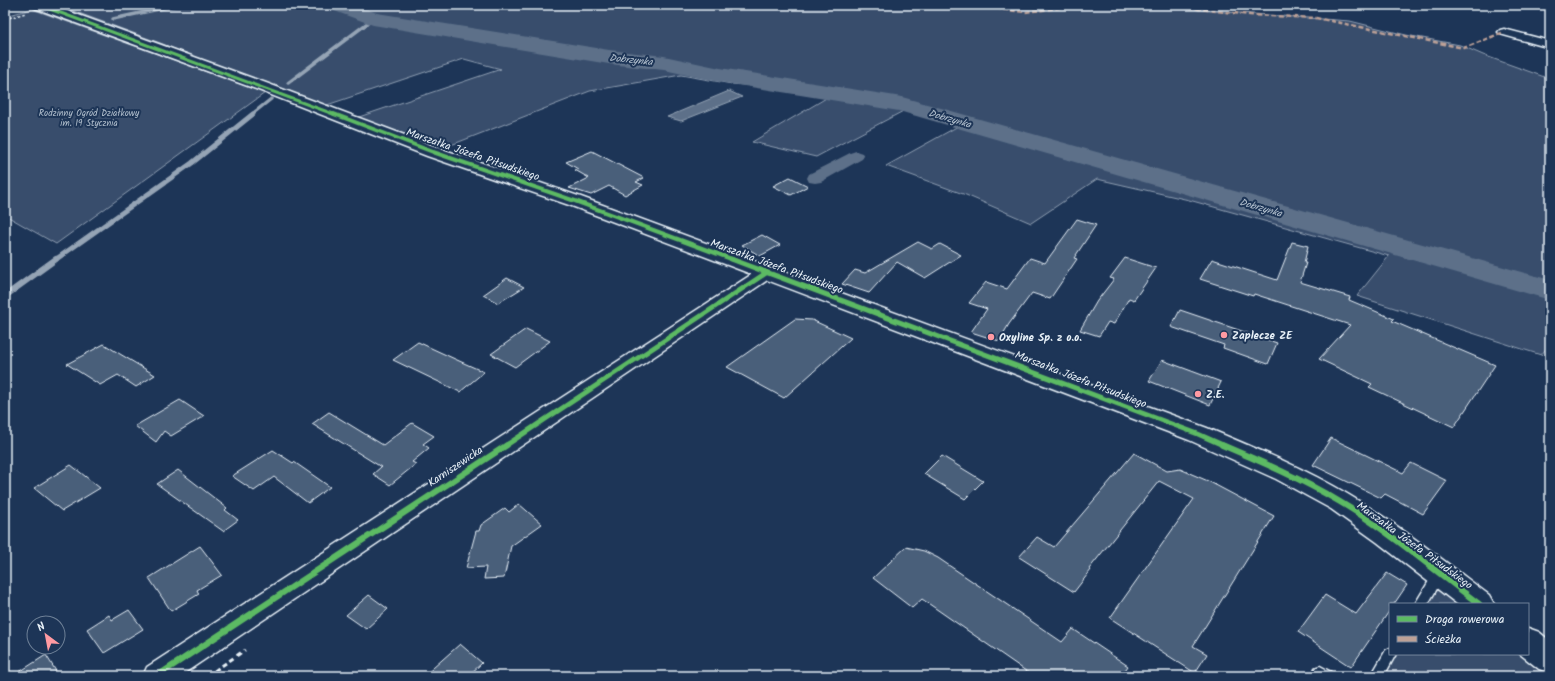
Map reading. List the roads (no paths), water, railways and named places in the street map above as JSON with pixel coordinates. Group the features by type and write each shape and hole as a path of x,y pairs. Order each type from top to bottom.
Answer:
{"street":[{"name":"Marszałka Józefa Piłsudskiego","path":"33,9 268,89 433,152 582,203 1198,434 1285,472 1340,502 1386,534 1478,603"},
{"path":"1504,32 1550,45"},
{"name":"Karniszewicka","path":"157,676 766,273"},
{"path":"1529,643 1550,659"}],"lane":[{"path":"1421,603 1439,573"},
{"path":"1377,676 1389,655"}],"waterway":[{"path":"28,5 70,21"},
{"path":"113,19 177,5"},
{"name":"Dobrzynka","path":"336,5 373,19 609,57 664,63 720,75 902,104 1550,290"},
{"path":"288,83 373,19"},
{"path":"251,115 271,99"},
{"path":"55,260 192,163 253,114"},
{"path":"815,178 856,156"},
{"path":"5,296 56,259"}],"place":[{"name":"Zaplecze ZE","path":"1224,335"},
{"name":"Oxyline Sp. z o.o.","path":"991,337"},
{"name":"Z.E.","path":"1198,394"}],"park label":[{"name":"Rodzinny Ogród Działkowy im. 19 Stycznia","path":"89,118"}]}
